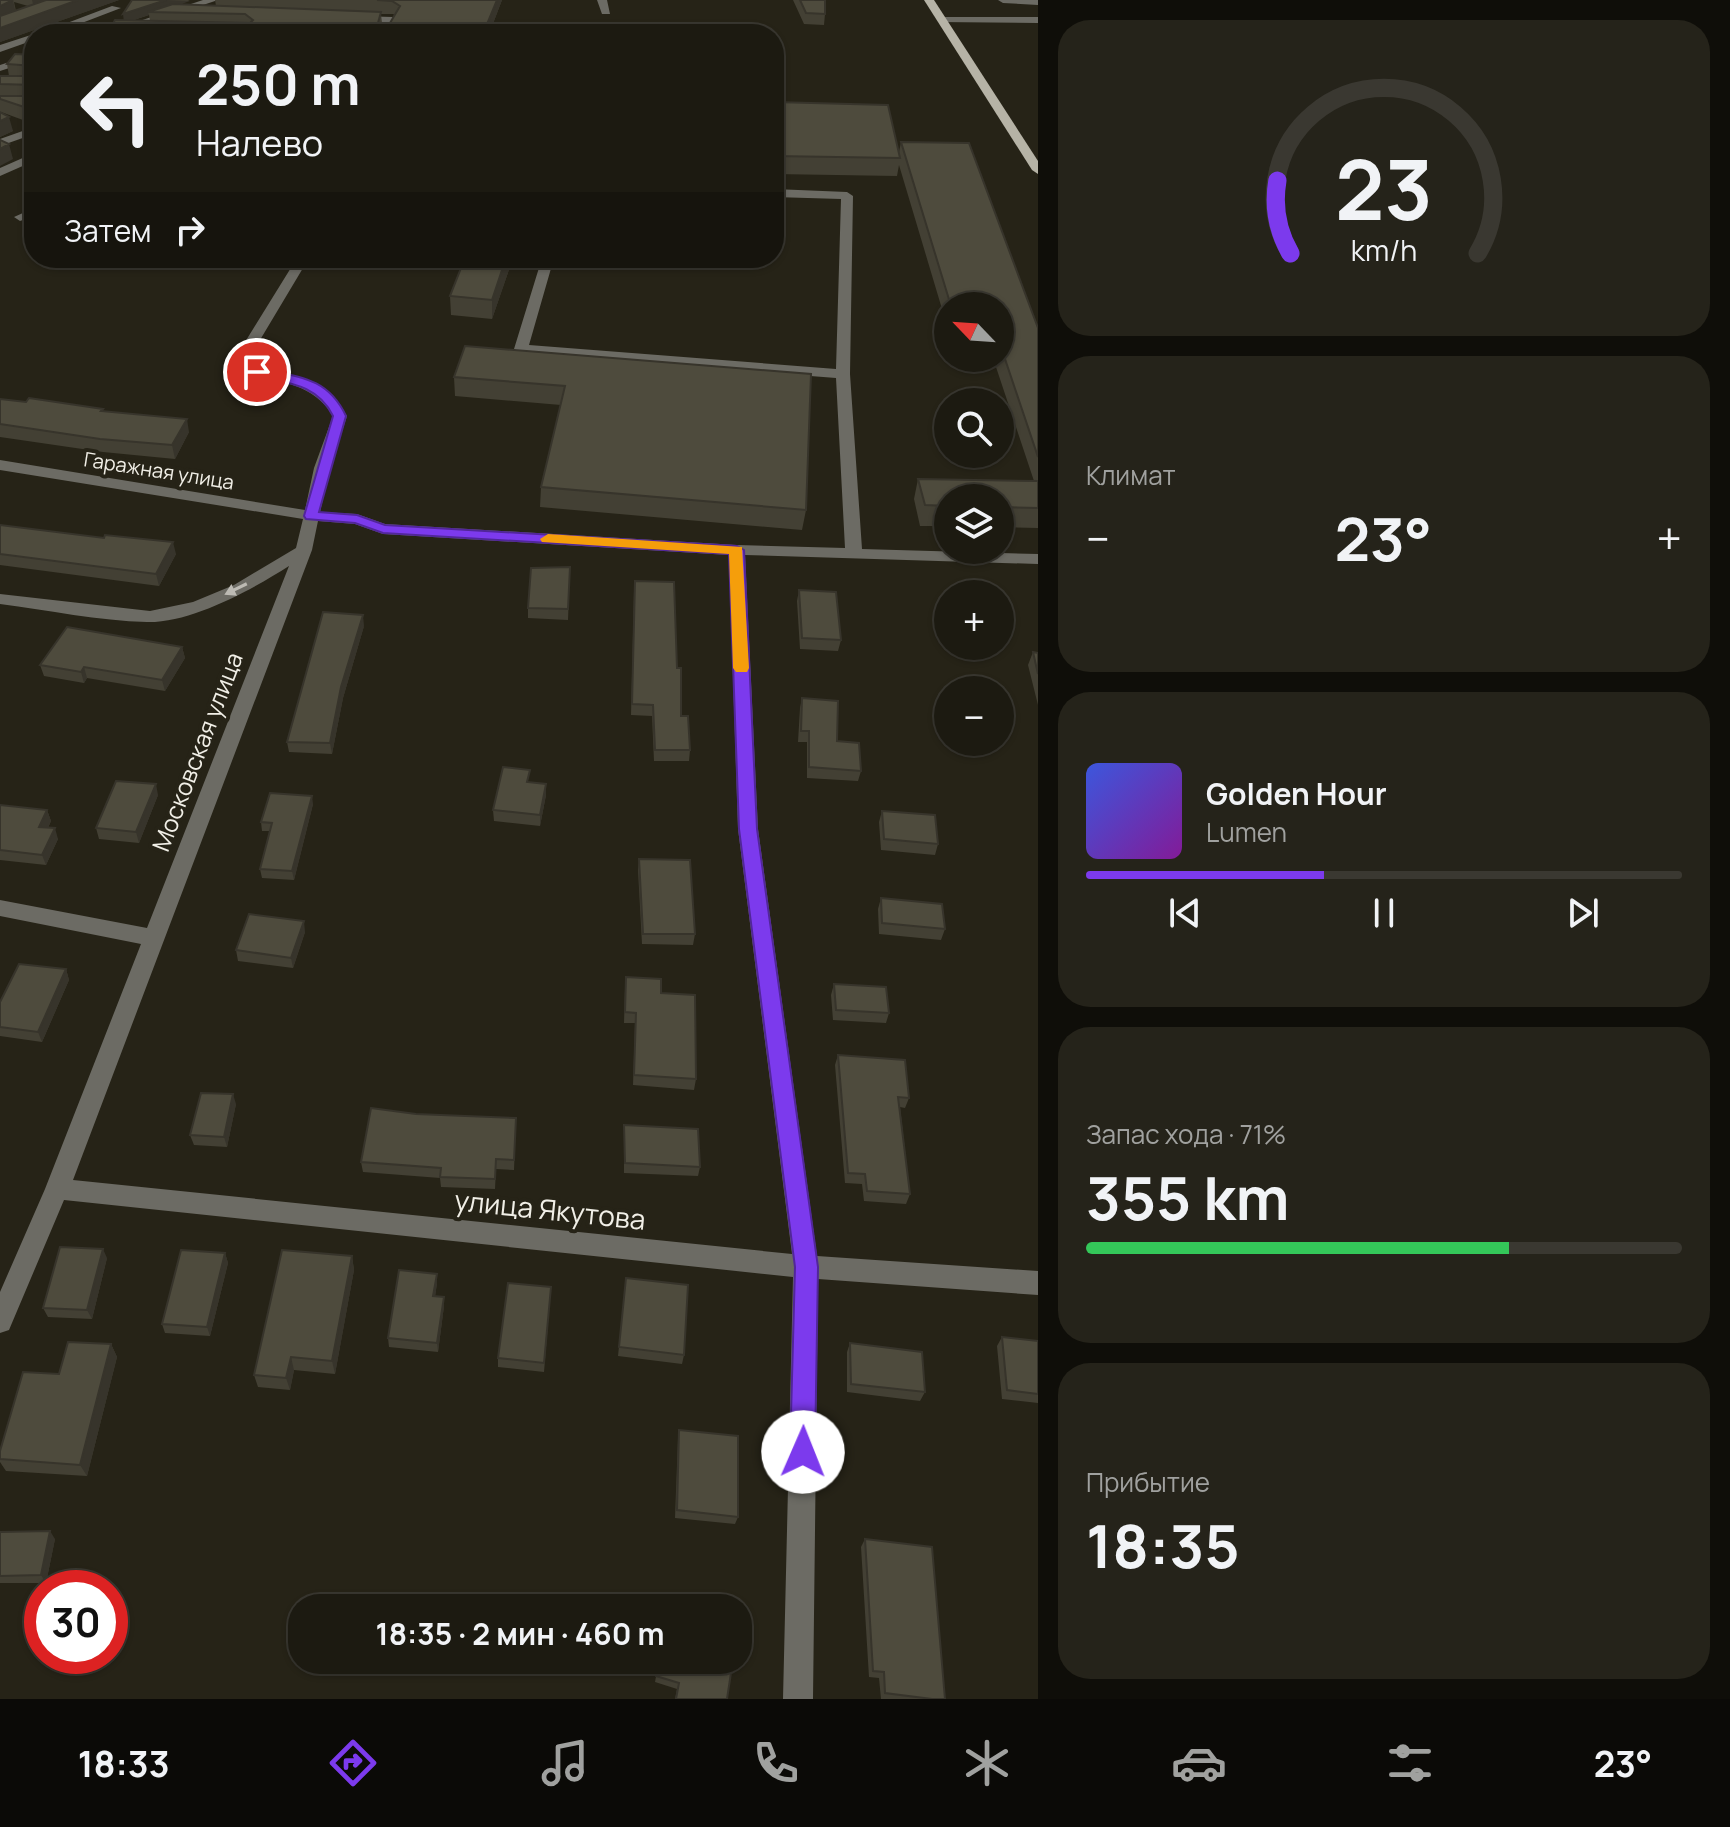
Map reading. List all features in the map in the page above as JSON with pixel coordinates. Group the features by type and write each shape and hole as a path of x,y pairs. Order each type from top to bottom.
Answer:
{"main road":[{"path":"929,0 1038,170"}],"street":[{"path":"136,24 213,0"},
{"path":"602,0 606,12"},
{"path":"1003,0 1038,2"},
{"path":"71,24 116,8"},
{"path":"173,12 208,15"},
{"path":"347,19 393,20 391,24"},
{"path":"942,20 1038,20"},
{"path":"15,34 24,36"},
{"path":"0,49 24,42"},
{"path":"0,68 24,60"},
{"path":"5,122 24,127"},
{"path":"0,143 24,134"},
{"path":"0,172 24,161"},
{"path":"784,193 847,196 843,374 854,554"},
{"path":"20,217 24,216"},
{"name":"Московская улица","path":"0,1321 57,1189 304,550 340,416 331,398 314,385 257,372 245,364 244,355 297,268"},
{"path":"545,268 521,349 843,374"},
{"name":"Гаражная улица","path":"0,465 311,516 357,519 383,529 737,550 1038,559"},
{"path":"0,599 150,617 198,606 240,589 304,550"},
{"path":"737,550 748,829 806,1267 798,1699"},
{"path":"0,908 155,938"},
{"name":"улица Якутова","path":"57,1189 806,1267 1038,1283"}],"building":[{"path":"46,0 78,0 0,28 0,16"},
{"path":"132,0 166,0 123,14"},
{"path":"377,0 497,0 487,24 113,24 115,20 250,23 253,20 245,14 148,12 173,4 381,12 378,23 390,23 400,6 392,1"},
{"path":"800,0 825,0 825,14 806,13"},
{"path":"15,54 24,54 24,65 7,64"},
{"path":"0,76 24,76 24,85 0,84"},
{"path":"0,96 24,96 24,107 0,99"},
{"path":"784,102 888,105 900,158 784,156"},
{"path":"0,112 9,117 0,121"},
{"path":"0,140 9,144 0,149"},
{"path":"901,142 969,143 1038,328 1038,457 1009,372 1014,372 1014,292 947,292"},
{"path":"461,268 503,268 492,300 450,296"},
{"path":"465,346 811,374 806,510 541,487 565,386 454,377"},
{"path":"29,398 103,409 101,411 187,419 172,445 100,439 0,424 0,399 26,402"},
{"path":"918,479 1038,481 1038,508 1014,507 1014,484 934,484 934,505 925,505"},
{"path":"0,525 104,538 105,535 173,542 156,574 0,554"},
{"path":"570,567 568,609 528,608 531,568"},
{"path":"635,581 674,582 677,668 681,668 681,716 688,716 690,750 655,750 653,705 632,704"},
{"path":"799,590 836,592 841,640 802,638"},
{"path":"323,612 363,615 341,687 330,743 287,742"},
{"path":"67,627 182,647 162,680 84,667 81,672 40,665"},
{"path":"1033,652 1038,653 1038,674"},
{"path":"802,698 838,701 837,741 859,743 861,771 809,767 809,731 801,731"},
{"path":"503,767 530,770 527,782 546,784 540,815 493,810"},
{"path":"116,781 156,784 136,832 96,828"},
{"path":"270,793 312,796 292,871 260,869 272,823 261,822"},
{"path":"0,805 47,810 39,827 55,828 42,855 0,850"},
{"path":"882,811 935,815 938,844 884,839"},
{"path":"639,859 690,860 695,934 643,934"},
{"path":"881,898 942,904 945,929 882,923"},
{"path":"249,914 304,921 291,958 236,950"},
{"path":"19,964 66,969 38,1032 0,1027 0,1002"},
{"path":"626,977 661,979 661,993 695,995 696,1079 634,1075 636,1013 625,1012"},
{"path":"834,984 886,987 889,1013 836,1010"},
{"path":"838,1055 905,1060 909,1098 898,1097 910,1194 867,1191 865,1174 848,1173"},
{"path":"201,1093 233,1094 224,1137 190,1135"},
{"path":"371,1108 416,1114 516,1118 514,1160 496,1159 495,1179 440,1177 441,1168 361,1162"},
{"path":"624,1125 698,1129 700,1167 625,1163"},
{"path":"60,1247 103,1249 87,1310 43,1308"},
{"path":"181,1250 225,1253 207,1327 162,1324"},
{"path":"282,1250 352,1256 332,1361 291,1357 286,1378 254,1375"},
{"path":"399,1270 437,1274 433,1296 444,1297 437,1343 388,1338"},
{"path":"626,1278 688,1285 684,1355 619,1347"},
{"path":"508,1283 551,1287 544,1363 498,1358"},
{"path":"1002,1337 1038,1341 1038,1394 1007,1390"},
{"path":"68,1342 111,1344 80,1465 0,1459 23,1372 59,1374"},
{"path":"850,1343 922,1352 925,1392 851,1384"},
{"path":"679,1430 738,1436 738,1517 677,1510"},
{"path":"50,1531 42,1570 24,1570 24,1575 0,1576 0,1532"},
{"path":"865,1539 932,1547 945,1699 885,1693 884,1672 873,1671"},
{"path":"731,1674 727,1699 676,1699 679,1683 656,1676"}],"slow traffic":[{"path":"548,539 737,550 741,668"}],"route":[{"path":"257,372 314,385 331,398 340,416 322,468 311,516 357,519 383,529 737,550 748,829 806,1267 803,1452"}]}
